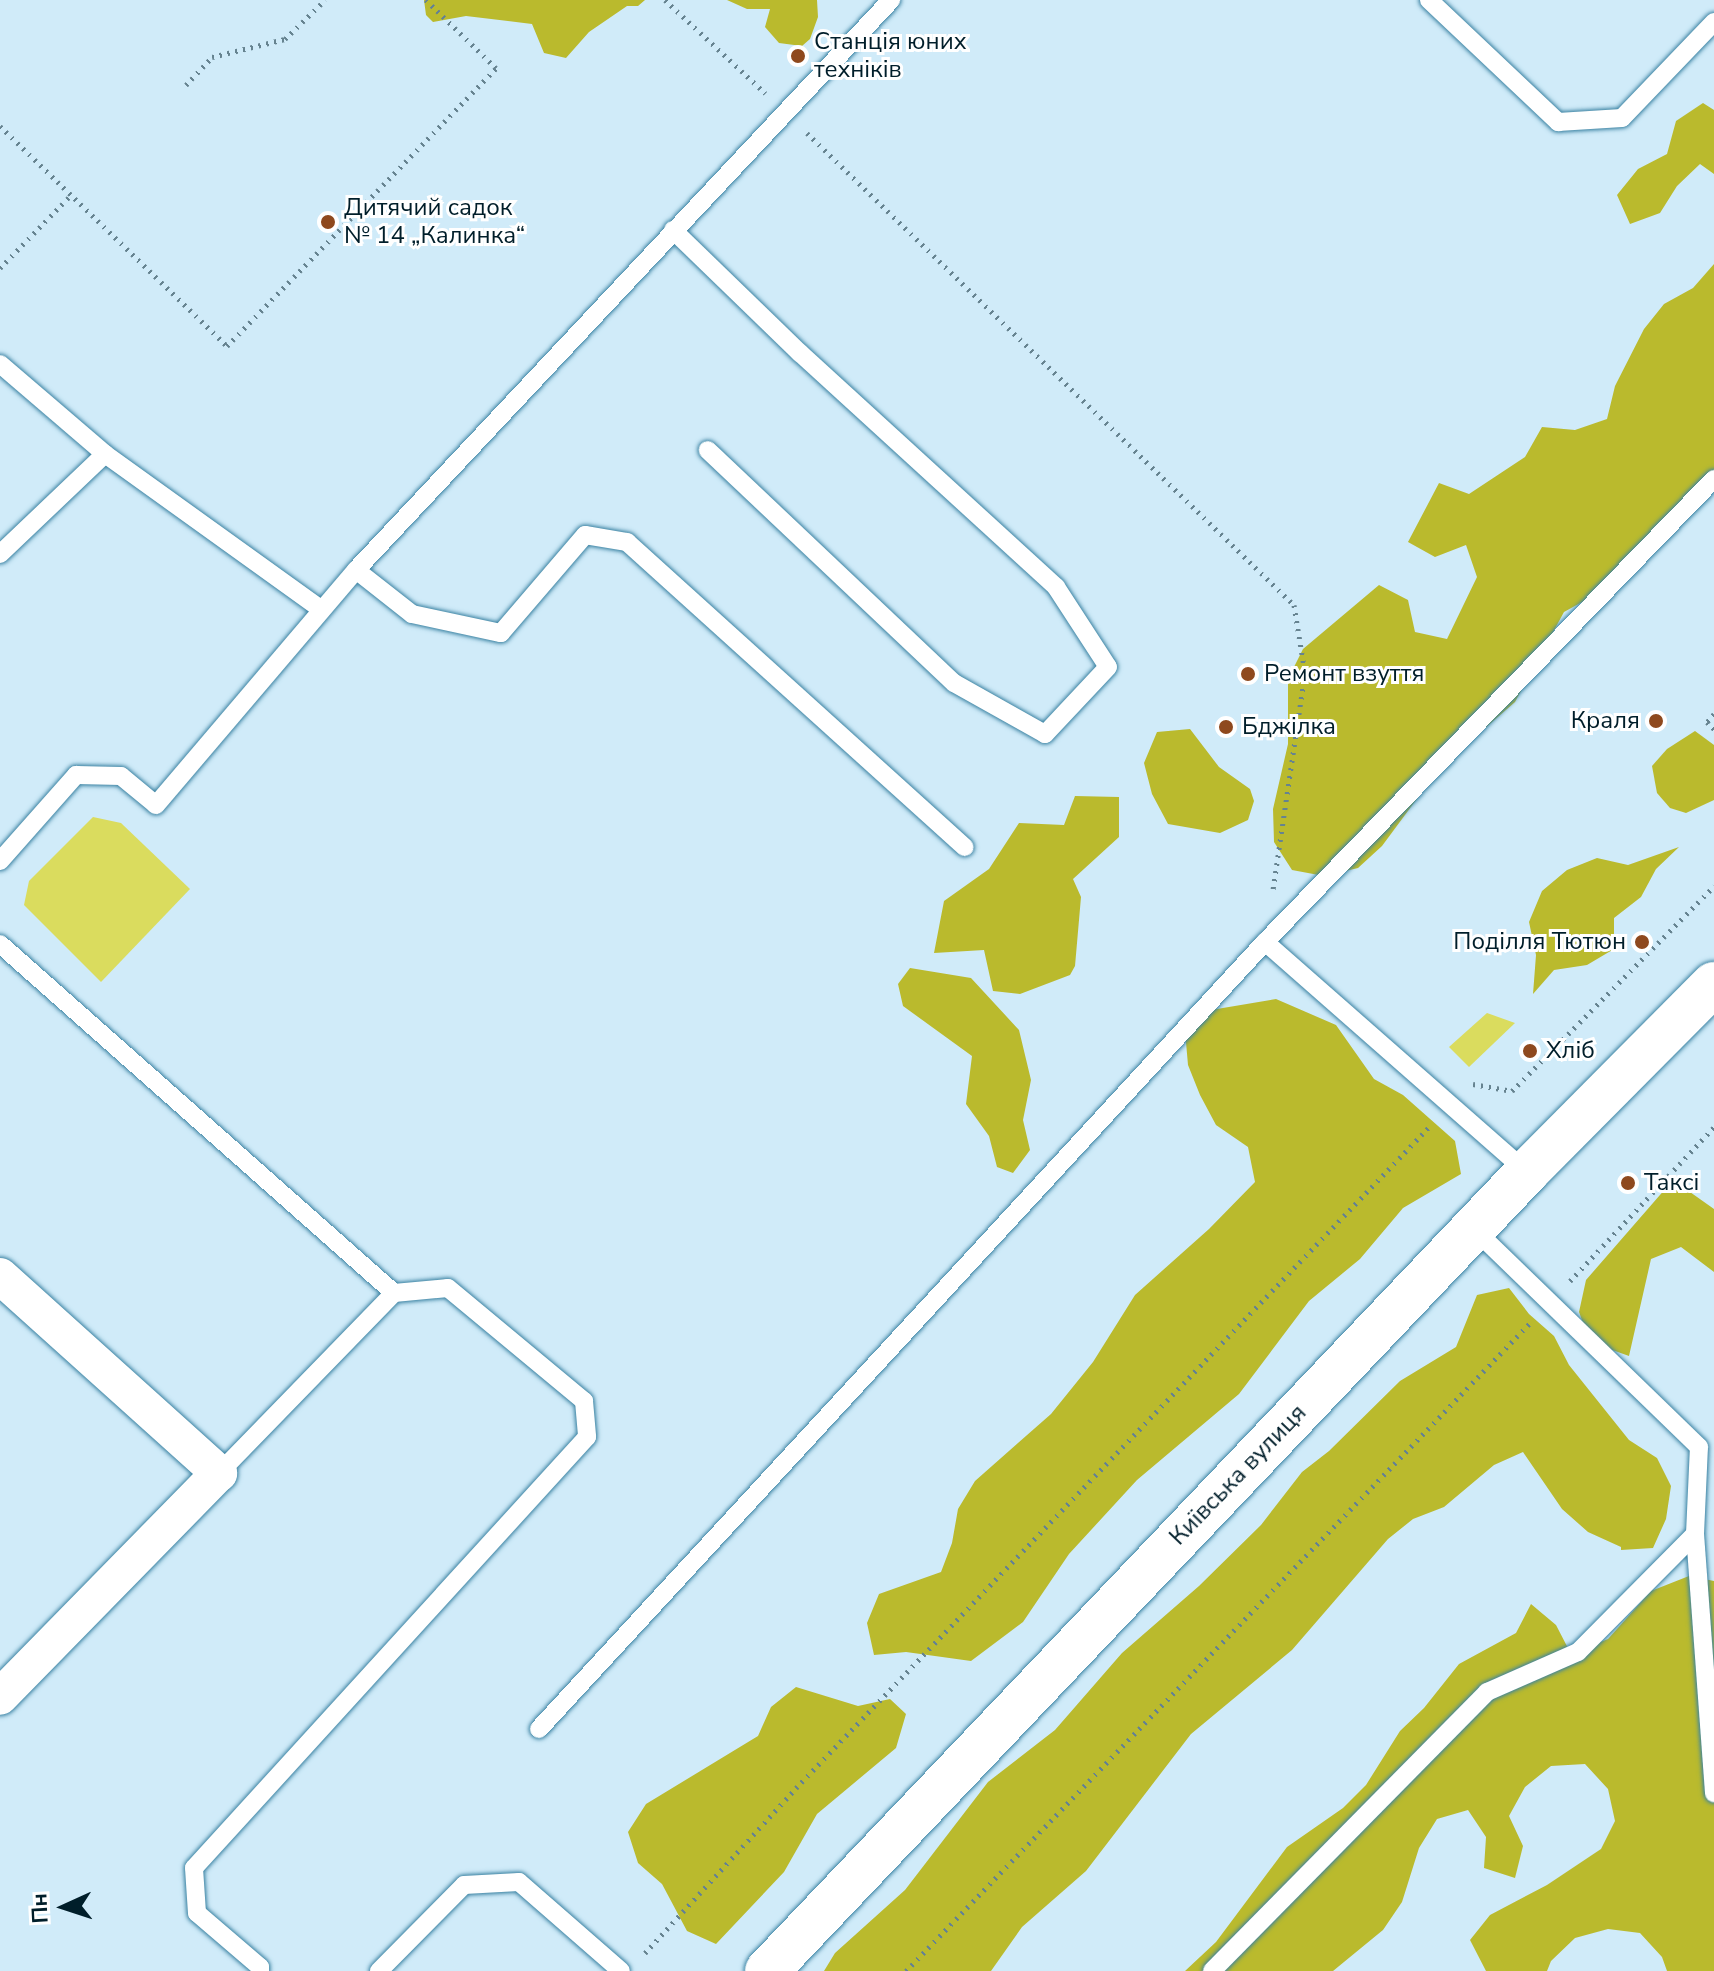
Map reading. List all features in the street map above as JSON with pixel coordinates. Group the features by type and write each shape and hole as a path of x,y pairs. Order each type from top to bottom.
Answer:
{"main road":[{"name":"Київська вулиця","path":"767,1971 1473,1228 1714,984"}],"street":[{"path":"0,1276 219,1473 0,1697"}],"lane":[{"path":"0,861 76,775 121,776 156,805 356,570 784,110 891,0"},
{"path":"1429,0 1558,122 1622,118 1714,22"},
{"path":"673,230 800,353 1056,587 1108,667 1045,734 954,683 708,450"},
{"path":"0,364 8,378 105,454 321,609"},
{"path":"0,554 105,454"},
{"path":"539,1729 1265,942 1714,479"},
{"path":"356,570 412,614 501,633 585,535 627,542 964,847"},
{"path":"1265,942 1527,1172"},
{"path":"0,944 394,1293"},
{"path":"1473,1228 1699,1447 1695,1534 1714,1793"},
{"path":"219,1473 394,1293 448,1288 584,1401 587,1437 194,1868 197,1913 260,1967 260,1971"},
{"path":"1212,1971 1487,1692 1578,1652 1695,1534"},
{"path":"379,1971 464,1885 519,1882 621,1971"}],"path":[{"path":"186,85 212,57 285,39 325,0"},
{"path":"0,126 227,346 496,68 426,0"},
{"path":"665,0 784,110 1294,605 1305,673 1265,942"},
{"path":"0,268 71,195"},
{"path":"1714,714 1707,722 1714,729"},
{"path":"639,1960 796,1788 1450,1104 1475,1083 1512,1091 1714,886"},
{"path":"906,1971 1550,1303 1714,1127"}],"shaded area":[{"path":"424,0 645,0 638,6 627,6 589,32 566,58 544,53 532,24 466,16 433,22 426,15"},
{"path":"727,0 817,0 818,17 810,39 802,46 779,43 765,27 770,9 747,9"},
{"path":"1703,103 1714,110 1714,174 1700,164 1677,186 1660,213 1630,224 1617,195 1638,169 1667,154 1676,121"},
{"path":"1714,264 1714,478 1593,596 1564,612 1515,702 1467,744 1422,792 1382,846 1358,868 1324,876 1292,870 1274,842 1273,809 1288,744 1288,679 1303,649 1379,585 1408,600 1415,632 1447,639 1477,577 1466,545 1435,557 1408,542 1439,483 1469,494 1525,457 1542,427 1575,430 1607,419 1615,386 1644,329 1664,304 1693,288"},
{"path":"1190,729 1219,767 1250,789 1254,801 1248,820 1220,833 1168,824 1152,794 1144,763 1157,732"},
{"path":"1695,731 1714,745 1714,800 1686,813 1670,808 1657,793 1652,766 1667,749"},
{"path":"1075,796 1119,797 1119,837 1073,879 1081,897 1075,966 1070,975 1020,994 993,991 984,950 934,953 944,901 989,869 1019,823 1064,825"},
{"path":"93,817 121,823 190,889 101,982 24,905 29,881"},
{"path":"1679,847 1656,869 1641,897 1614,918 1614,949 1587,965 1554,970 1533,994 1536,955 1529,922 1542,891 1567,870 1597,858 1628,865"},
{"path":"910,968 971,978 1019,1030 1031,1080 1023,1120 1030,1150 1013,1173 997,1167 989,1136 966,1104 972,1056 903,1006 898,984"},
{"path":"1276,999 1336,1025 1374,1079 1403,1095 1455,1141 1461,1174 1403,1208 1360,1259 1309,1301 1239,1394 1137,1480 1069,1554 1023,1622 971,1661 906,1652 874,1655 867,1623 879,1594 941,1572 952,1543 958,1509 975,1481 1051,1414 1093,1362 1135,1295 1209,1229 1255,1182 1248,1147 1216,1125 1200,1095 1188,1065 1185,1031 1211,1010"},
{"path":"1487,1013 1515,1023 1469,1067 1449,1047"},
{"path":"1673,1180 1714,1209 1714,1272 1681,1247 1651,1259 1629,1356 1590,1342 1579,1312 1586,1280"},
{"path":"1509,1288 1529,1314 1554,1336 1569,1365 1629,1440 1657,1458 1671,1486 1666,1519 1653,1548 1621,1550 1621,1547 1588,1532 1562,1509 1523,1452 1494,1465 1444,1507 1413,1519 1388,1539 1292,1650 1191,1734 1086,1871 1022,1927 991,1971 824,1971 835,1953 905,1890 988,1782 1055,1730 1122,1653 1199,1586 1261,1525 1302,1472 1329,1451 1400,1381 1456,1347 1477,1295"},
{"path":"1689,1576 1714,1581 1714,1971 1667,1971 1662,1957 1640,1933 1608,1929 1575,1938 1551,1961 1547,1971 1486,1971 1470,1940 1490,1915 1547,1885 1601,1849 1615,1821 1608,1789 1585,1764 1551,1766 1525,1787 1509,1816 1523,1846 1515,1878 1484,1868 1486,1837 1468,1810 1437,1819 1419,1848 1402,1902 1383,1930 1333,1971 1185,1971 1216,1942 1287,1847 1343,1808 1366,1785 1400,1731 1424,1708 1459,1664 1516,1633 1531,1604 1556,1625 1571,1654 1608,1639 1651,1591"},
{"path":"796,1687 858,1706 890,1699 906,1714 896,1748 817,1814 784,1872 716,1944 687,1931 662,1884 638,1863 628,1832 646,1804 758,1736 771,1707"}],"place":[{"name":"Станція юних техніків","path":"798,56"},
{"name":"Дитячий садок № 14 „Калинка“","path":"328,222"},
{"name":"Ремонт взуття","path":"1248,674"},
{"name":"Краля","path":"1656,721"},
{"name":"Бджілка","path":"1226,727"},
{"name":"Поділля Тютюн","path":"1642,942"},
{"name":"Хліб","path":"1530,1051"},
{"name":"Таксі","path":"1628,1183"}]}
